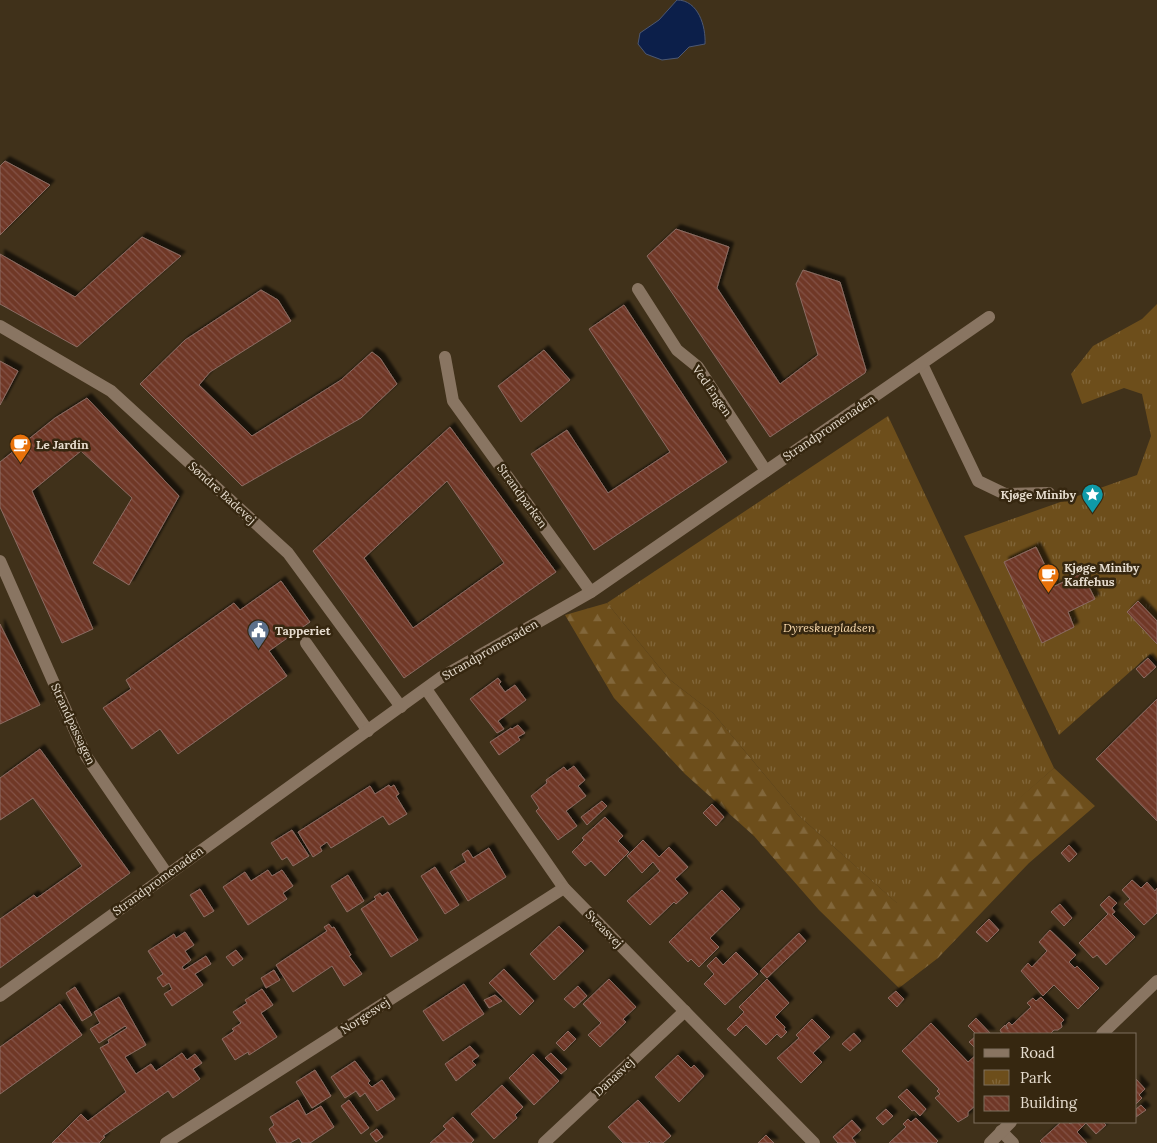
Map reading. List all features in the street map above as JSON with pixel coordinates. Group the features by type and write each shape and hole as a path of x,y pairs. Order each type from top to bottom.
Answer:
{"street":[{"name":"Ved Engen","path":"638,290 677,350 698,367 766,471"},
{"name":"Strandpromenaden","path":"0,996 440,678 591,592 989,317"},
{"name":"Søndre Badevej","path":"0,326 111,391 288,553 401,707"},
{"name":"Strandparken","path":"445,357 453,401 591,592"},
{"path":"922,364 978,481 1005,494 1049,493"},
{"name":"Strandpassagen","path":"0,561 86,756 167,874"},
{"path":"306,643 368,731"},
{"name":"Sveasvej","path":"426,689 564,888 814,1143"},
{"name":"Norgesvej","path":"166,1143 564,888"},
{"path":"1103,1033 1157,981"},
{"name":"Danasvej","path":"544,1143 685,1011"},
{"path":"990,1143 1010,1123"},
{"path":"1001,1131 1013,1143"}],"green space":[{"name":"Kjøge Miniby","path":"1157,304 1157,662 1150,654 1059,735 964,536 1137,475 1151,436 1142,394 1124,388 1082,404 1071,374 1093,346 1142,319"},
{"name":"Dyreskuepladsen","path":"888,416 1054,768 899,905 798,815 713,713 669,679 607,603"},
{"path":"607,603 669,679 713,713 798,815 897,903 1054,768 1095,806 1029,863 938,958 899,988 819,910 754,836 685,774 614,698 565,615"}],"water":[{"path":"677,0 690,4 699,15 704,30 705,44 689,47 678,58 662,60 646,54 638,44 640,33 659,20"}],"building":[{"path":"5,161 50,185 0,235 0,166"},
{"path":"676,229 729,247 717,288 780,384 818,355 796,284 803,270 840,282 866,370 865,373 770,437 647,256"},
{"path":"142,237 181,256 77,347 0,304 0,254 75,297"},
{"path":"261,290 278,300 291,321 210,372 199,385 252,436 341,380 372,352 380,358 397,384 361,418 242,486 140,384 185,340"},
{"path":"624,305 727,462 594,550 531,454 567,430 608,493 670,452 589,329"},
{"path":"544,350 570,380 521,422 498,386"},
{"path":"0,361 18,371 0,405"},
{"path":"87,398 179,496 129,585 93,563 132,498 81,451 32,491 93,629 62,643 0,507 0,462 55,418"},
{"path":"450,427 556,572 404,678 313,551","holes":["447,481 504,563 413,628 364,558"]},
{"path":"1036,547 1055,586 1082,573 1095,599 1068,612 1074,627 1042,643 1004,562"},
{"path":"281,581 310,622 269,651 287,676 178,754 160,729 132,749 103,708 131,689 126,680 234,603 240,610"},
{"path":"1138,601 1157,621 1157,644 1127,612"},
{"path":"0,624 40,705 0,724"},
{"path":"1148,658 1156,667 1144,678 1136,669"},
{"path":"498,678 501,682 499,684 505,692 515,685 526,700 498,721 504,729 497,733 470,699"},
{"path":"1157,699 1157,821 1096,759"},
{"path":"518,725 525,733 518,737 520,740 499,755 490,742"},
{"path":"40,749 130,873 0,968 0,919 34,895 37,898 82,866 33,798 0,820 0,778"},
{"path":"574,766 585,780 578,786 586,796 566,811 577,826 558,840 536,811 539,808 531,796 547,783 546,780 564,767 567,771"},
{"path":"389,785 391,787 394,785 399,794 396,796 407,814 389,825 383,816 331,848 327,842 320,847 322,851 313,857 298,832 370,786 375,794"},
{"path":"602,801 607,806 587,825 581,817"},
{"path":"712,804 724,817 716,826 703,813"},
{"path":"605,817 623,836 618,841 629,852 605,876 591,861 585,866 572,852 584,840 582,838"},
{"path":"292,830 309,856 293,866 287,857 282,860 271,843"},
{"path":"643,840 659,857 669,847 688,867 675,879 688,893 676,904 674,902 650,925 627,901 660,871 653,862 642,873 627,856"},
{"path":"1069,845 1077,854 1069,862 1061,853"},
{"path":"489,848 506,877 468,901 450,872 466,862 462,854 468,850 473,858"},
{"path":"435,867 459,905 445,914 421,876"},
{"path":"268,870 272,876 282,870 293,886 283,893 287,899 248,925 223,887 245,872 251,881"},
{"path":"348,875 364,901 347,912 331,886"},
{"path":"1132,880 1141,888 1147,882 1155,891 1157,888 1157,913 1144,925 1124,904 1130,899 1122,890"},
{"path":"200,889 214,911 204,917 190,895"},
{"path":"722,890 740,909 710,938 719,947 699,967 691,959 688,962 669,942"},
{"path":"388,892 418,940 391,957 361,909 376,899 374,897 380,893 382,896"},
{"path":"1109,896 1117,903 1112,908 1115,912 1112,914 1135,937 1106,965 1097,955 1093,958 1079,943 1108,914 1100,905"},
{"path":"1060,904 1072,918 1064,926 1051,912"},
{"path":"989,919 999,930 987,942 976,932"},
{"path":"329,924 332,928 334,927 351,955 349,956 362,974 344,986 332,966 293,992 276,965 327,931 324,927"},
{"path":"559,926 584,951 554,980 530,954"},
{"path":"1050,930 1076,955 1069,962 1075,968 1077,966 1099,988 1078,1009 1054,985 1043,996 1021,971 1028,963 1032,967 1047,951 1039,942"},
{"path":"185,932 194,945 185,951 191,960 182,967 184,970 206,956 211,964 195,974 203,985 172,1006 164,994 172,989 169,983 163,987 157,978 163,974 148,951 174,934 176,938"},
{"path":"799,933 806,941 767,978 760,971"},
{"path":"236,950 243,959 233,966 226,957"},
{"path":"736,952 758,974 725,1005 704,984 714,974 707,966 716,957 723,965"},
{"path":"504,969 534,1001 520,1015 489,983"},
{"path":"274,970 280,980 266,988 261,978"},
{"path":"609,979 636,1007 623,1019 626,1022 600,1047 588,1035 601,1023 583,1004"},
{"path":"767,979 789,1003 775,1017 785,1027 784,1029 787,1032 781,1038 777,1034 766,1045 746,1025 735,1036 727,1029 744,1012 739,1007"},
{"path":"464,984 484,1014 443,1041 423,1011"},
{"path":"578,986 587,996 574,1008 564,999"},
{"path":"75,987 92,1015 82,1021 66,993"},
{"path":"262,989 273,1005 261,1013 277,1037 249,1055 248,1052 235,1060 222,1039 234,1031 232,1029 241,1023 233,1012 247,1003 245,1000"},
{"path":"896,991 904,999 897,1007 888,998"},
{"path":"495,995 502,1001 489,1008 484,1000"},
{"path":"119,997 146,1045 125,1057 136,1074 151,1064 156,1071 182,1053 187,1060 195,1054 202,1063 193,1069 200,1079 173,1098 168,1091 103,1136 105,1137 99,1143 52,1143 81,1114 88,1121 126,1092 100,1048 109,1043 108,1040 127,1028 125,1026 99,1043 90,1029 100,1023 94,1012"},
{"path":"1041,997 1064,1020 1061,1023 1062,1027 1051,1033 1002,1033 1000,1030 1005,1025 1008,1029 1006,1025 1009,1022 1012,1025 1031,1007 1027,1003 1033,998 1036,1001"},
{"path":"60,1004 82,1035 0,1094 0,1047"},
{"path":"976,1018 990,1033 975,1033 968,1026"},
{"path":"812,1019 830,1037 813,1053 822,1062 801,1083 777,1058 799,1038 796,1035"},
{"path":"931,1023 968,1062 974,1057 974,1107 968,1112 968,1116 958,1122 935,1098 940,1094 937,1091 939,1089 902,1051"},
{"path":"568,1031 576,1039 564,1051 556,1043"},
{"path":"854,1033 861,1041 850,1051 842,1044"},
{"path":"974,1038 974,1047 969,1042"},
{"path":"470,1046 479,1056 472,1061 476,1065 456,1081 445,1064"},
{"path":"551,1053 567,1069 561,1074 545,1058"},
{"path":"533,1054 559,1081 534,1105 509,1078"},
{"path":"678,1055 691,1068 694,1065 704,1076 679,1102 655,1077"},
{"path":"355,1061 370,1081 368,1083 372,1087 382,1080 395,1099 377,1111 365,1093 360,1097 356,1091 345,1098 331,1077"},
{"path":"315,1070 331,1096 312,1108 296,1082"},
{"path":"1137,1080 1145,1089 1139,1095 1142,1098 1137,1103"},
{"path":"502,1085 523,1107 515,1115 517,1118 494,1139 471,1114"},
{"path":"907,1089 926,1109 920,1116 898,1097"},
{"path":"298,1100 306,1115 321,1106 334,1127 310,1143 302,1143 299,1138 290,1143 277,1143 269,1129 274,1125 270,1117"},
{"path":"349,1100 369,1128 361,1134 341,1106"},
{"path":"638,1100 671,1136 663,1143 651,1143 649,1141 648,1143 623,1143 608,1127"},
{"path":"1141,1105 1146,1110 1137,1116 1137,1108"},
{"path":"886,1109 893,1116 883,1125 876,1118"},
{"path":"453,1117 474,1140 471,1143 430,1143 446,1129 443,1126"},
{"path":"916,1118 938,1141 936,1143 889,1143 906,1127 903,1124 908,1119 911,1122"},
{"path":"852,1120 861,1130 852,1138 856,1143 838,1143 833,1137"},
{"path":"1060,1123 1086,1123 1077,1132 1087,1143 1042,1143 1040,1141"},
{"path":"1086,1123 1104,1123 1106,1125 1096,1134"},
{"path":"377,1129 383,1137 376,1142 370,1134"},
{"path":"766,1135 774,1143 758,1143"}],"place":[{"name":"Le Jardin","path":"20,464"},
{"name":"Kjøge Miniby","path":"1092,514"},
{"name":"Kjøge Miniby Kaffehus","path":"1048,594"},
{"name":"Tapperiet","path":"259,650"}]}
